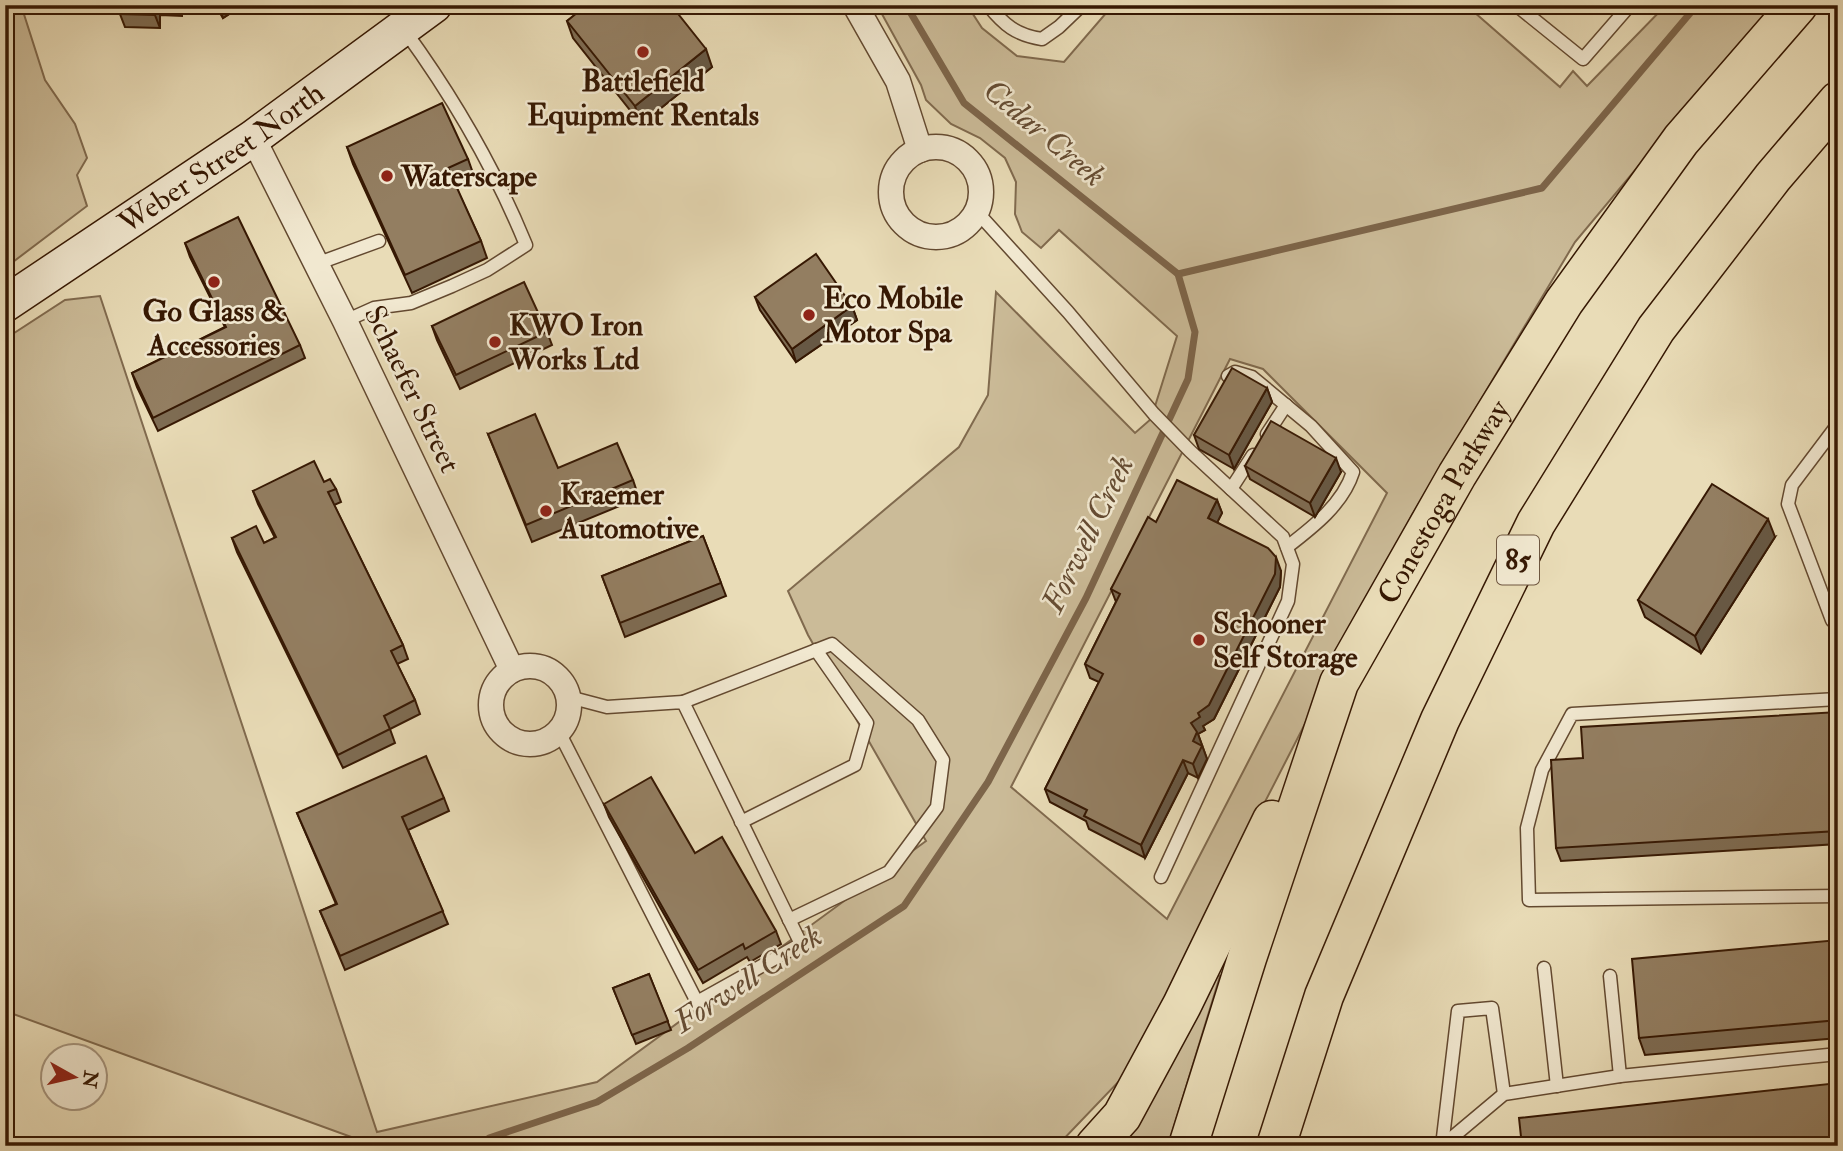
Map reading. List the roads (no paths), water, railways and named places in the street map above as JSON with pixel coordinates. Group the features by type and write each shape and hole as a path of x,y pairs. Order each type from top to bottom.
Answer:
{"highway":[{"name":"Conestoga Parkway","path":"1188,1146 1247,958 1339,683 1457,475 1564,302 1681,141 1798,5"},
{"name":"85","path":"1276,1146 1324,996 1440,720 1536,523 1656,329 1773,177 1838,101"},
{"path":"1095,1146 1122,1116 1181,1005 1339,683"}],"main road":[{"name":"Weber Street North","path":"5,303 253,138 434,5"}],"street":[{"path":"855,5 898,81 920,150"},
{"name":"Schaefer Street","path":"253,138 345,321 512,670"},
{"path":"933,147 959,153 969,162 981,185 977,212 960,230 936,238 924,236 902,223 895,213 891,188 900,164 920,150 933,147"},
{"path":"536,665 547,669 565,685 569,697 566,722 559,732 548,740 535,744 521,744 508,738 498,729 492,716 490,703 493,690 501,678 523,666 536,665"}],"lane":[{"path":"988,5 999,19 1024,36 1042,39 1082,5"},
{"path":"1516,5 1583,59 1630,5"},
{"path":"345,321 374,308 411,303 452,286 487,270 526,245 513,212 455,103 403,28"},
{"path":"977,212 1068,312 1154,414 1191,446 1231,489 1283,537 1293,564 1288,601 1161,877"},
{"path":"316,264 379,240"},
{"path":"1223,386 1229,375 1235,372 1252,377 1311,426 1353,472 1349,486 1316,525 1287,547"},
{"path":"1231,489 1286,405"},
{"path":"1838,424 1792,485 1788,504 1832,620 1838,620"},
{"path":"569,697 607,707 683,702 832,644 918,720 943,760 937,807 888,872 789,920"},
{"path":"741,821 855,765 867,723 816,650"},
{"path":"1838,699 1572,713 1542,770 1527,828 1529,900 1838,896"},
{"path":"559,732 697,1002 801,944 683,702"},
{"path":"1544,968 1558,1086"},
{"path":"1610,976 1620,1076"},
{"path":"1442,1146 1458,1012 1492,1008 1504,1094"},
{"path":"1442,1146 1504,1094 1620,1076 1838,1054"}],"waterway":[{"name":"Cedar Creek","path":"906,5 964,103 1178,274"},
{"name":"Forwell Creek","path":"1178,274 1542,188 1697,5"},
{"name":"Forwell Creek","path":"486,1146 489,1138 597,1102 688,1048 904,906 988,782 1086,598 1188,379 1195,332 1178,274"}],"place":[{"name":"Battlefield Equipment Rentals","path":"643,52"},
{"name":"Waterscape","path":"387,176"},
{"name":"Go Glass & Accessories","path":"214,282"},
{"name":"Eco Mobile Motor Spa","path":"809,315"},
{"name":"KWO Iron Works Ltd","path":"495,342"},
{"name":"Kraemer Automotive","path":"546,511"},
{"name":"Schooner Self Storage","path":"1199,640"}]}
